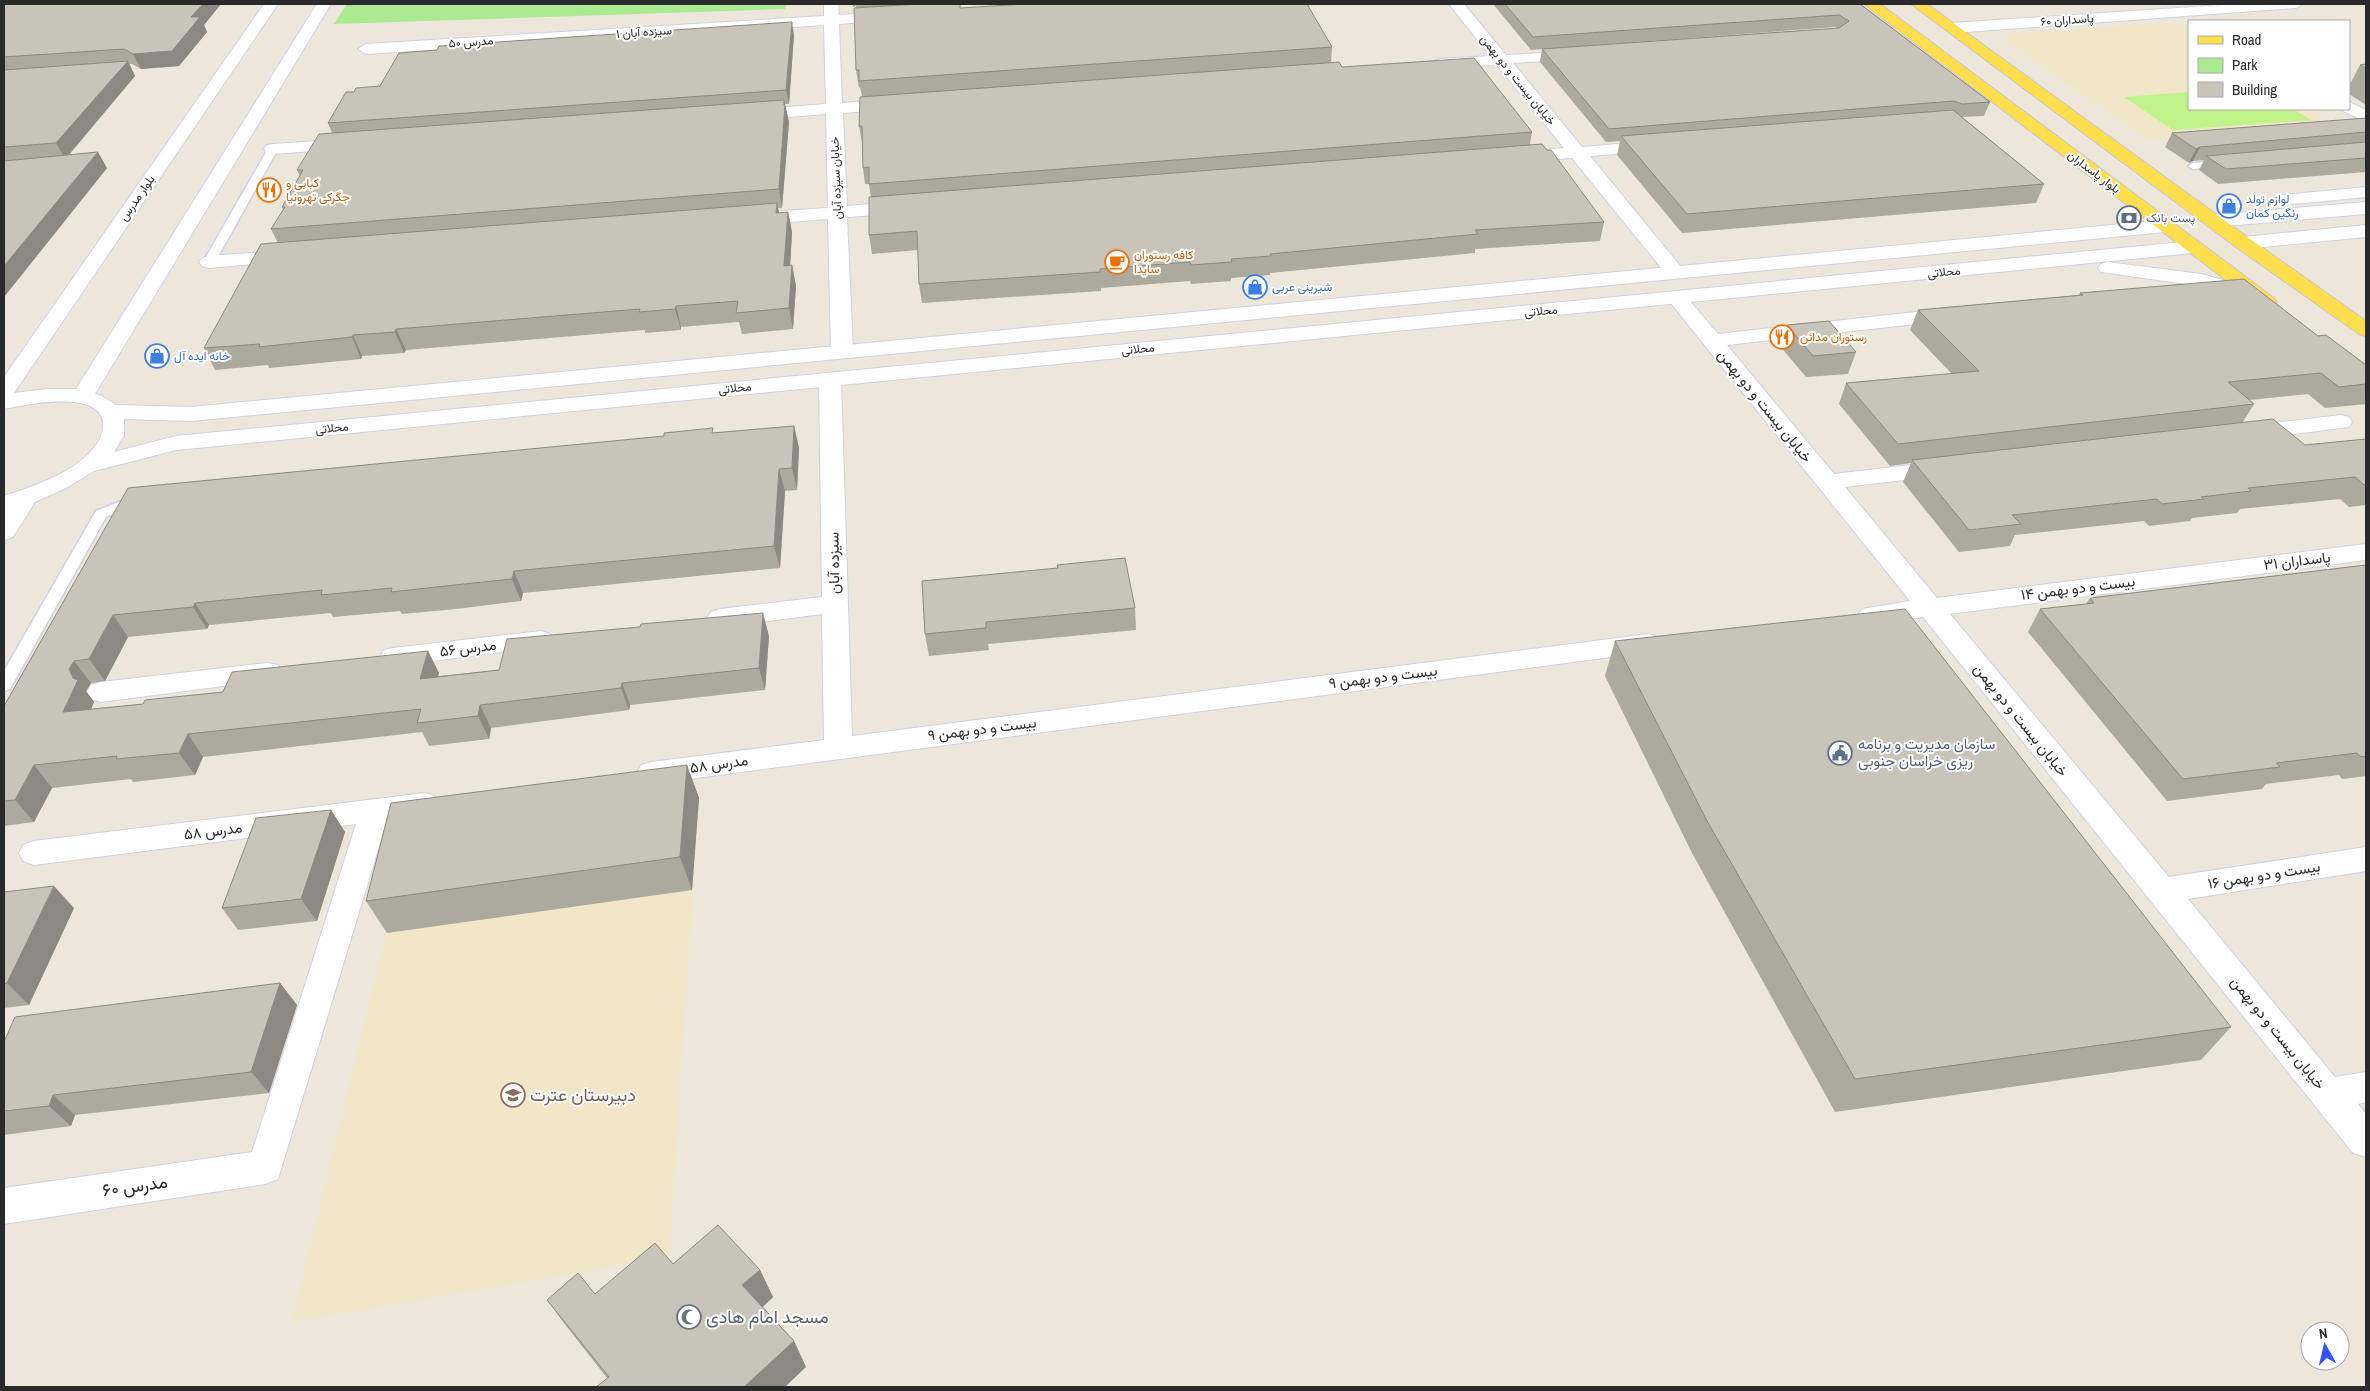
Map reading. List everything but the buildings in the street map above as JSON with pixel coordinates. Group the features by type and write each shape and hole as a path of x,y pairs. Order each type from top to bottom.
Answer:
{"main road":[{"name":"بلوار پاسداران","path":"1871,4 2193,248 2282,312"},
{"path":"1918,4 2242,243 2366,330"},
{"path":"2165,226 2213,221"},
{"path":"2193,248 2242,243"}],"street":[{"name":"بلوار مدرس","path":"4,392 271,4"},
{"path":"82,397 324,4"},
{"name":"خیابان بیست و دو بهمن","path":"1456,4 1577,152 1676,285 1711,341 2366,1142"},
{"name":"پاسداران ۶۰","path":"1952,28 2296,4"},
{"name":"سیزده آبان ۱","path":"575,36 832,12 901,15"},
{"name":"خیابان سیزده آبان","path":"832,12 842,352"},
{"path":"2182,12 2196,20"},
{"name":"مدرس ۵۰","path":"366,49 575,36"},
{"path":"1424,65 1590,53"},
{"path":"737,116 914,103"},
{"path":"2350,109 2366,118"},
{"path":"273,149 360,143"},
{"path":"1498,158 1675,144"},
{"path":"2283,200 2366,192"},
{"path":"729,221 926,205"},
{"path":"2213,221 2366,208"},
{"name":"محلاتی","path":"86,466 176,443 830,379 1676,285 2165,226"},
{"path":"2242,243 2366,231"},
{"name":"محلاتی","path":"111,412 191,414 842,352 1676,285 2049,262 2193,248"},
{"path":"209,262 307,254"},
{"path":"2049,262 2162,273 2201,280 2258,295"},
{"path":"1711,341 1969,313"},
{"name":"سیزده آبان","path":"830,379 838,748"},
{"path":"4,402 57,395 82,397 100,402 111,412 116,424 105,449 86,466 59,483 15,500 4,532"},
{"path":"2224,436 2341,422"},
{"path":"1827,482 1962,466"},
{"name":"پاسداران ۳۱","path":"2228,569 2366,552"},
{"name":"بیست و دو بهمن ۱۴","path":"1929,607 2228,569"},
{"path":"696,621 835,604"},
{"path":"1850,617 1929,607"},
{"name":"مدرس ۵۶","path":"369,660 567,636"},
{"name":"بیست و دو بهمن ۹","path":"838,748 1674,640"},
{"path":"101,692 289,670"},
{"name":"مدرس ۵۸","path":"621,778 838,748"},
{"name":"مدرس ۵۸","path":"34,853 454,800"},
{"name":"مدرس ۶۰","path":"4,1206 265,1167 375,811"},
{"name":"بیست و دو بهمن ۱۶","path":"2162,891 2366,859"},
{"path":"2327,1094 2366,1086"}],"lane":[{"path":"209,262 273,149"},
{"path":"2193,166 2232,162"},
{"path":"4,685 101,514 152,493"}],"shaded area":[{"path":"2176,23 2188,30 2188,110 2326,110 2327,111 2314,113 2335,125 2148,139 2006,41 2012,34"},
{"name":"دبیرستان عترت","path":"699,798 669,1257 292,1322 410,836"}],"green space":[{"path":"347,4 786,4 785,9 334,24"},
{"path":"2188,92 2188,110 2295,110 2311,120 2173,130 2124,97"}],"place":[{"name":"کبابی و جگرکی تهرونیا","path":"269,190"},
{"name":"لوازم تولد رنگین کمان","path":"2229,206"},
{"name":"پست بانک","path":"2129,218"},
{"name":"کافه رستوران سایدا","path":"1117,262"},
{"name":"شیرینی عربی","path":"1255,287"},
{"name":"رستوران مدائن","path":"1782,337"},
{"name":"خانه ایده آل","path":"157,356"},
{"name":"سازمان مدیریت و برنامه ریزی خراسان جنوبی","path":"1840,753"},
{"name":"دبیرستان عترت","path":"513,1095"},
{"name":"مسجد امام هادی","path":"689,1317"}]}
